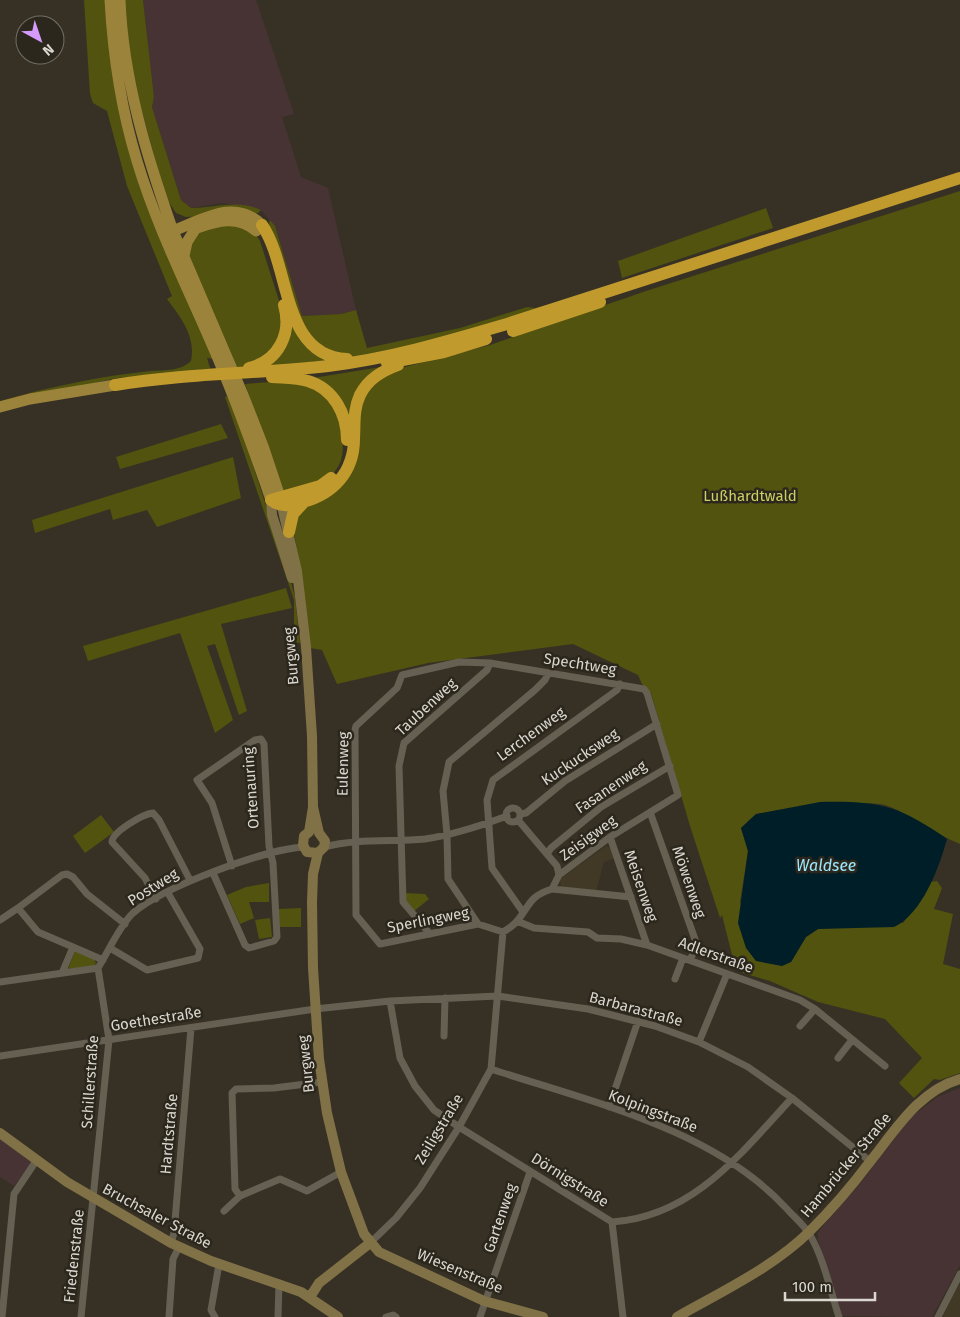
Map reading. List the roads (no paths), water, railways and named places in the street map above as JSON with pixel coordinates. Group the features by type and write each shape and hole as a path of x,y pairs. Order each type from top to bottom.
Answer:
{"highway":[{"path":"115,385 150,379 301,369 364,360 499,326 960,178"},
{"path":"289,532 293,514 305,501 333,488 347,470 354,452 354,415 357,402 368,383 384,370 411,359 508,332 960,187"},
{"path":"259,228 271,242 298,328 309,344 324,355 341,359 364,360"},
{"path":"235,372 263,364 270,359 282,344 287,326 286,315 273,269 259,228"},
{"path":"115,385 272,377 411,359"},
{"path":"272,377 309,381 324,389 341,410 347,434 344,457 334,476 320,486 277,501"},
{"path":"277,501 305,501"}],"main road":[{"path":"110,0 116,64 127,125 145,186 169,235 224,360"},
{"path":"120,0 122,36 130,85 164,205 169,235 184,258 277,501"},
{"path":"164,205 179,218 196,225"},
{"path":"169,235 196,225 219,221 234,220 259,228"},
{"path":"184,258 187,242 196,225"},
{"path":"0,407 115,385"}],"street":[{"name":"Burgweg","path":"277,501 289,532 299,593 309,686 314,843 312,926 315,1009 322,1082 341,1172 370,1243"},
{"name":"Burgweg","path":"277,501 272,515 299,593"},
{"name":"Spechtweg","path":"402,675 459,662 490,663 644,689 657,724 678,795"},
{"name":"Taubenweg","path":"430,934 403,902 399,766 401,749 404,743 487,670 490,663"},
{"path":"478,924 448,879 443,791 449,762 535,690 548,674"},
{"name":"Eulenweg","path":"356,841 356,726 397,688 402,675"},
{"name":"Lerchenweg","path":"523,912 492,868 487,800 492,780 617,690 620,684"},
{"name":"Kuckucksweg","path":"519,817 565,781 657,724"},
{"name":"Ortenauring","path":"232,866 212,803 197,780 258,739 264,744 270,854"},
{"name":"Fasanenweg","path":"547,854 551,848 601,807 670,766"},
{"name":"Zeisigweg","path":"552,889 560,875 610,837 678,795"},
{"name":"Postweg","path":"98,968 133,913 190,880 284,849 314,843 447,835 507,816 512,809 518,810 519,817"},
{"name":"Möwenweg","path":"650,812 697,945 686,959 675,979"},
{"path":"156,899 145,878 112,842 115,834 146,814 153,813 160,820 190,880"},
{"path":"507,816 512,822 519,817 557,866 560,875"},
{"name":"Meisenweg","path":"610,837 647,945"},
{"name":"Sperlingweg","path":"356,841 356,915 380,944 478,924 503,932"},
{"path":"213,873 245,945 249,948 274,941 277,937 273,863 270,854"},
{"path":"0,920 62,875 67,874 73,877 87,894 125,924"},
{"path":"503,932 517,921 528,903 538,893 552,889 632,897"},
{"path":"110,948 147,970 198,958 200,949 168,893"},
{"path":"18,908 38,932 103,960"},
{"name":"Adlerstraße","path":"517,921 534,928 588,932 597,938 621,939 647,945 800,1000 885,1066"},
{"name":"Zeiligstraße","path":"310,1296 319,1283 370,1243 396,1218 420,1188 459,1127 492,1068 503,932"},
{"path":"62,973 73,947"},
{"path":"0,982 98,968"},
{"name":"Schillerstraße","path":"94,1199 109,1040 98,968"},
{"path":"698,1042 727,974"},
{"name":"Barbarastraße","path":"315,1009 390,1001 498,996 588,1009 638,1021 698,1042 748,1067 792,1098 871,1162"},
{"path":"444,1036 445,998"},
{"name":"Dörnigstraße","path":"390,1001 400,1058 415,1086 434,1110 612,1222 622,1317"},
{"name":"Goethestraße","path":"0,1056 315,1009"},
{"path":"800,1026 814,1009"},
{"path":"609,1107 638,1021"},
{"name":"Hardtstraße","path":"169,1317 191,1028"},
{"path":"838,1058 852,1040"},
{"name":"Kolpingstraße","path":"492,1068 677,1132 732,1162 776,1197 808,1232 820,1258 839,1317"},
{"name":"Hambrücker Straße","path":"677,1317 746,1277 808,1232 871,1162 910,1112 938,1088 960,1079"},
{"path":"240,1196 235,1189 232,1093 236,1089 274,1088 322,1082"},
{"path":"612,1222 628,1221 654,1214 684,1200 708,1185 792,1098"},
{"name":"Bruchsaler Straße","path":"0,1133 36,1161 94,1199 175,1245 218,1264 310,1296 338,1317"},
{"path":"2,1317 14,1194 36,1161"},
{"path":"224,1211 240,1196 280,1179 307,1191 341,1172"},
{"name":"Gartenweg","path":"480,1317 530,1172"},
{"name":"Friedenstraße","path":"81,1317 94,1199"},
{"name":"Wiesenstraße","path":"370,1243 379,1252 484,1301 543,1317"},
{"path":"215,1317 211,1310 218,1264"},
{"path":"938,1317 960,1274"},
{"path":"278,1317 280,1284"},
{"path":"386,1317 393,1315 396,1317"}],"water":[{"name":"Waldsee","path":"820,802 873,804 887,807 915,819 947,839 934,876 913,912 894,927 818,929 806,937 791,962 782,966 756,961 746,948 738,923 748,851 741,828 756,814"}],"park label":[{"name":"Lußhardtwald","path":"750,496"}]}
